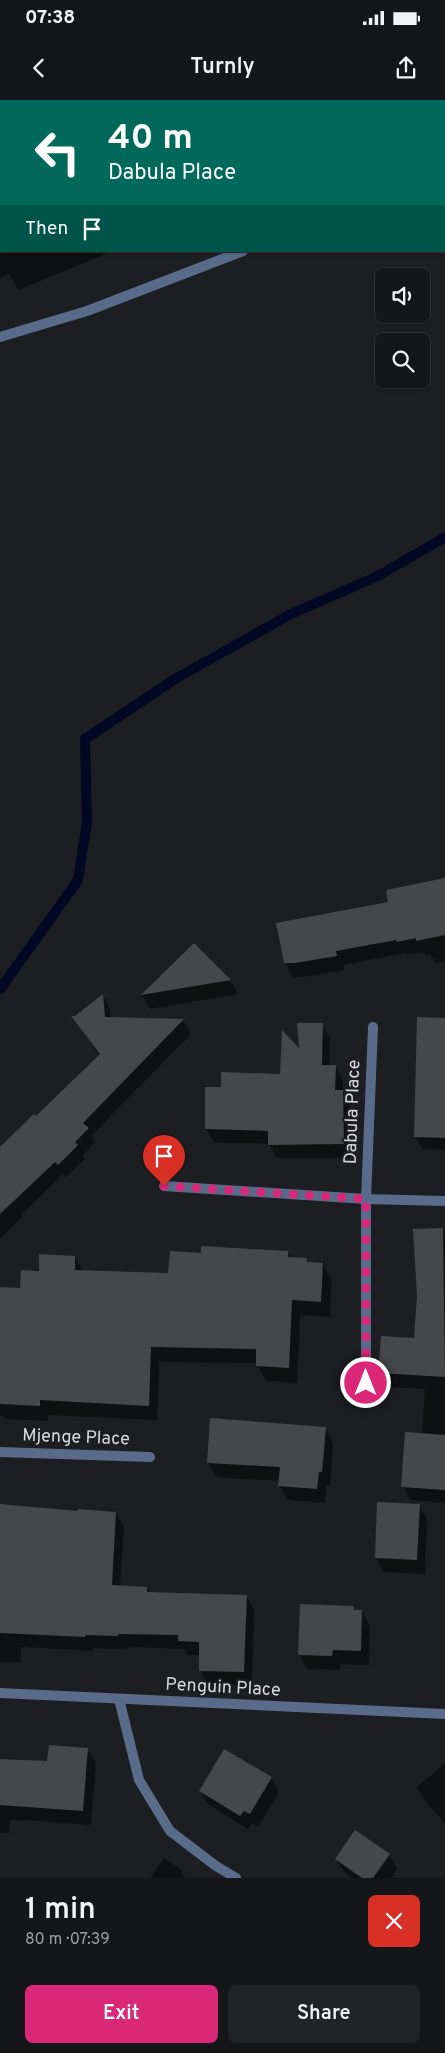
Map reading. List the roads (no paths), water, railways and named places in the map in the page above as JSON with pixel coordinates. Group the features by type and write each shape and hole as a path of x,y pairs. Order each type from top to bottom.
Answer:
{"street":[{"path":"0,337 86,311 231,253"},
{"name":"Dabula Place","path":"366,1383 366,1199 373,1027"},
{"path":"164,1186 366,1199 445,1201"},
{"name":"Mjenge Place","path":"0,1452 150,1457"},
{"name":"Penguin Place","path":"0,1693 445,1714"},
{"path":"120,1699 139,1780 170,1830 216,1866 236,1878"}],"waterway":[{"path":"0,989 78,880 87,822 85,739 175,679 291,614 378,576 445,537"}]}
